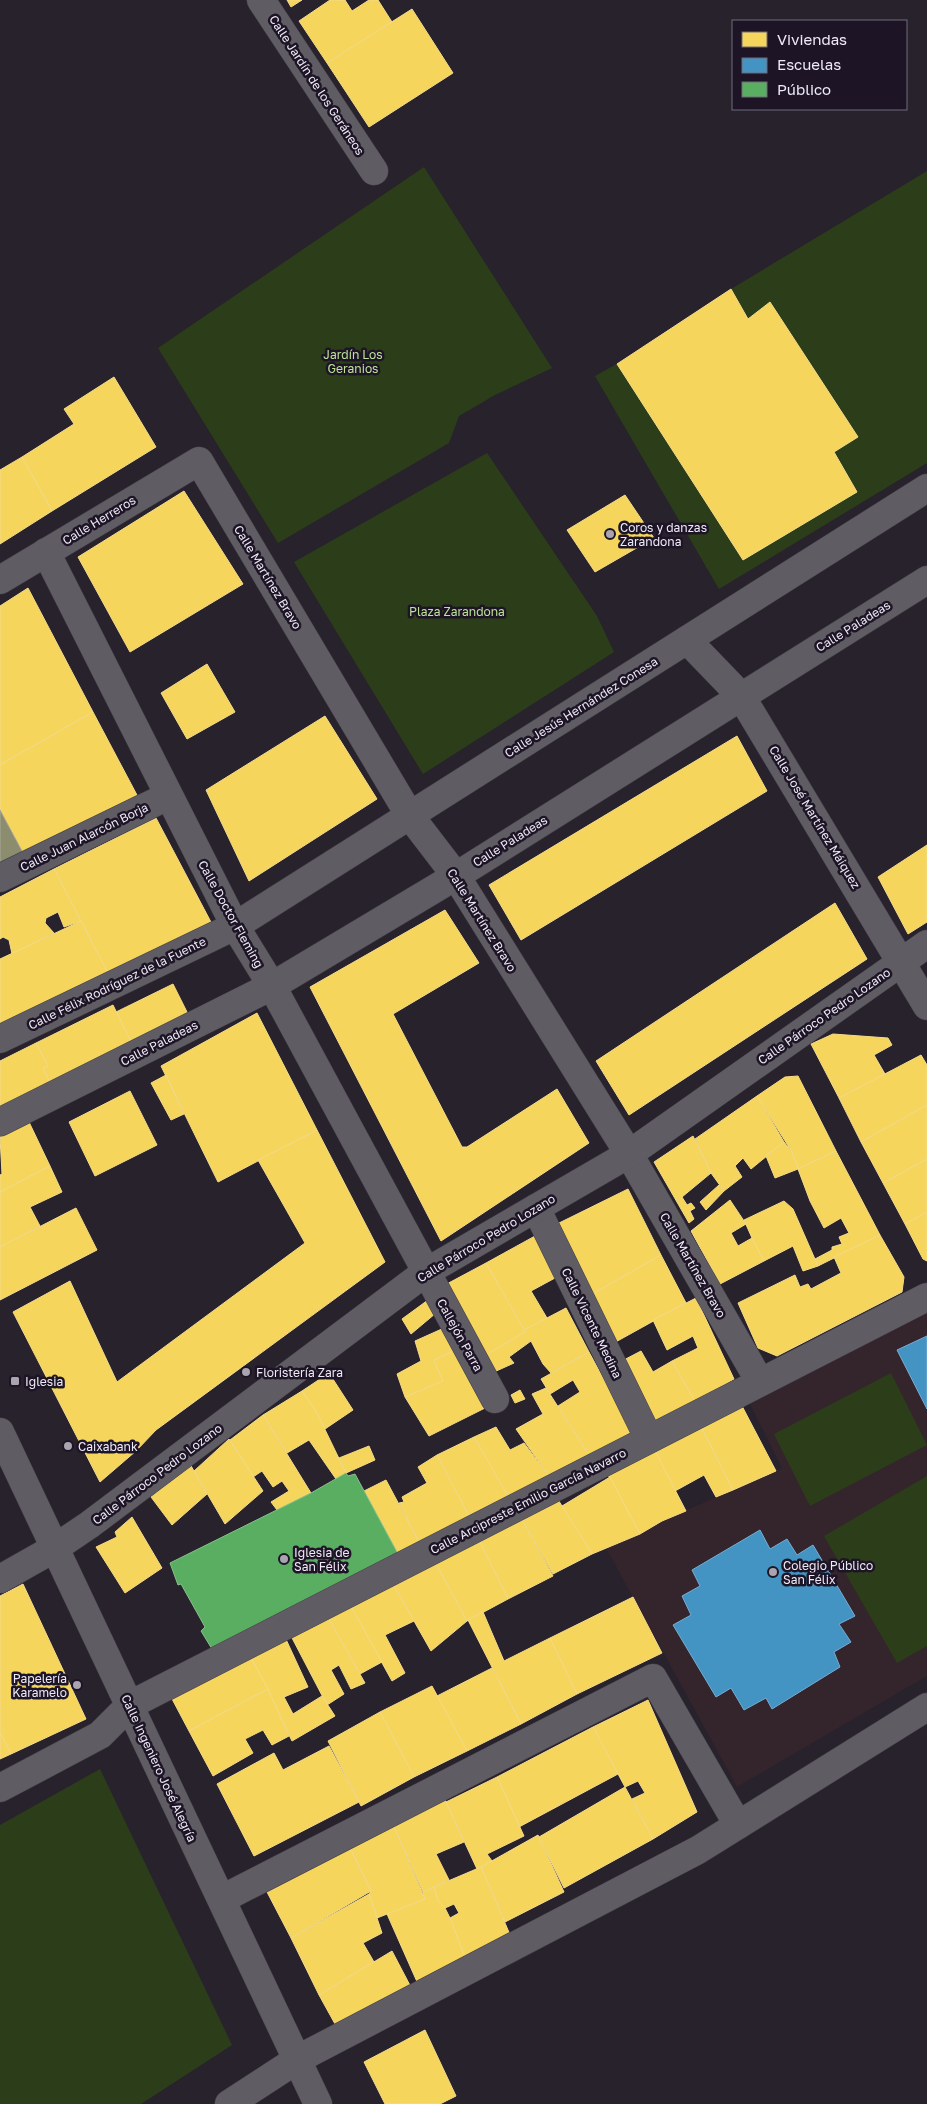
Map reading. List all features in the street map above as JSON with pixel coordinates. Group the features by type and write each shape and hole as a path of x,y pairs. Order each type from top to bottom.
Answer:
{"street":[{"name":"Calle Jardín de los Geráneos","path":"261,0 374,171"},
{"name":"Calle Herreros","path":"0,580 199,461"},
{"name":"Calle Martínez Bravo","path":"199,461 410,816 456,876 629,1154 760,1382"},
{"name":"Calle Jesús Hernández Conesa","path":"235,926 927,488"},
{"name":"Calle Doctor Fleming","path":"46,552 235,926 272,986 426,1272"},
{"name":"Calle Paladeas","path":"0,1122 272,986 456,876 927,580"},
{"name":"Calle José Martínez Máiquez","path":"687,640 741,696 927,1006"},
{"name":"Calle Juan Alarcón Borja","path":"0,878 168,796"},
{"name":"Calle Félix Rodríguez de la Fuente","path":"0,1039 235,926"},
{"name":"Calle Párroco Pedro Lozano","path":"0,1579 55,1548 426,1272 629,1154 927,944"},
{"name":"Calle Vicente Medina","path":"536,1208 649,1439"},
{"name":"Callejón Parra","path":"426,1272 495,1399"},
{"name":"Calle Arcipreste Emilio García Navarro","path":"0,1788 100,1735 130,1705 927,1297"},
{"name":"Calle Ingeniero José Alegría","path":"0,1432 318,2104"},
{"path":"222,1899 653,1678 738,1825"},
{"path":"228,2104 298,2059 698,1850 927,1708"}],"shaded area":[{"name":"Colegio Público San Félix","path":"927,1309 927,1676 737,1787 606,1548 782,1468 749,1402"}],"green space":[{"name":"Jardín Los Geranios","path":"424,167 552,368 495,395 459,416 449,443 278,543 158,348"},
{"path":"927,171 927,463 719,589 595,376 622,361 731,289"},
{"name":"Plaza Zarandona","path":"487,453 597,616 614,652 423,774 294,562"},
{"path":"891,1373 927,1445 810,1506 774,1434"},
{"path":"927,1476 927,1646 897,1663 824,1536"},
{"path":"100,1769 232,2045 141,2104 0,2104 0,1825"}],"building: Viviendas":[{"path":"287,0 302,0 291,7"},
{"path":"330,0 345,0 352,11 369,0 378,0 392,22 327,63 299,21"},
{"path":"412,9 453,73 369,127 327,63"},
{"path":"731,289 748,319 770,302 858,437 834,452 857,492 743,560 617,364"},
{"path":"114,377 156,447 52,511 22,457 74,424 64,409"},
{"path":"22,457 52,511 0,544 0,470"},
{"path":"184,491 243,584 130,652 78,557"},
{"name":"Coros y danzas Zarandona","path":"625,495 654,538 595,572 567,530"},
{"path":"28,588 93,712 0,765 0,606"},
{"path":"207,664 235,712 187,739 161,693"},
{"path":"93,712 138,797 24,854 0,810 0,765"},
{"path":"325,716 377,799 249,881 206,790"},
{"path":"737,736 767,791 521,940 489,885"},
{"path":"156,818 212,924 109,975 54,869"},
{"path":"927,845 927,922 908,934 878,877"},
{"path":"54,869 81,921 64,927 58,912 46,918 45,923 54,933 12,954 9,940 3,937 0,939 0,897"},
{"path":"835,903 867,959 629,1115 596,1061"},
{"path":"445,910 479,963 393,1014 462,1147 467,1147 557,1089 589,1143 441,1241 310,987"},
{"path":"81,921 109,975 0,1028 0,959"},
{"path":"173,984 190,1018 132,1044 116,1012"},
{"path":"113,1005 132,1044 51,1085 43,1068 48,1066 36,1043"},
{"path":"257,1013 317,1130 218,1182 161,1066"},
{"path":"833,1034 888,1038 892,1045 874,1055 885,1074 839,1098 811,1044"},
{"path":"36,1043 48,1066 43,1068 51,1085 0,1112 0,1061"},
{"path":"921,1055 927,1065 927,1105 861,1142 839,1098"},
{"path":"166,1075 184,1114 171,1120 151,1083"},
{"path":"798,1076 836,1151 798,1169 792,1152 757,1096 785,1077"},
{"path":"130,1091 157,1145 95,1176 69,1122"},
{"path":"757,1096 784,1142 751,1169 743,1158 735,1166 742,1177 724,1191 711,1173 695,1139"},
{"path":"927,1105 927,1159 883,1183 861,1142"},
{"path":"29,1122 50,1166 0,1192 0,1175 2,1174 0,1137"},
{"path":"317,1130 385,1262 156,1430 136,1451 100,1482 13,1312 70,1281 117,1382 305,1243 258,1160"},
{"path":"693,1136 711,1173 682,1197 687,1205 691,1203 695,1208 690,1211 694,1219 689,1223 654,1162"},
{"path":"784,1142 792,1152 798,1169 775,1178 766,1156"},
{"path":"836,1151 880,1235 818,1266 815,1259 832,1250 832,1247 842,1244 839,1237 849,1233 841,1218 824,1228 810,1201 798,1169"},
{"path":"927,1159 927,1212 905,1224 883,1183"},
{"path":"50,1166 62,1192 30,1207 40,1226 0,1247 0,1192"},
{"path":"719,1185 724,1191 706,1210 700,1202"},
{"path":"628,1189 661,1255 589,1296 555,1225"},
{"path":"730,1200 746,1224 731,1233 738,1246 752,1238 764,1261 720,1284 691,1231"},
{"path":"784,1201 793,1209 818,1266 803,1271 793,1246 764,1261 744,1220"},
{"path":"76,1208 97,1250 0,1300 0,1247"},
{"path":"927,1212 927,1261 923,1259 905,1224"},
{"path":"880,1235 904,1277 902,1292 777,1356 758,1348 738,1303 795,1275 800,1287 808,1284 811,1289 841,1273 834,1257"},
{"path":"535,1236 555,1278 531,1291 547,1318 524,1330 486,1263"},
{"path":"661,1255 686,1303 612,1344 589,1296"},
{"path":"486,1263 525,1332 485,1356 443,1286"},
{"path":"696,1298 734,1379 695,1402 672,1361 698,1348 693,1336 667,1350 653,1320"},
{"path":"428,1300 436,1313 411,1334 402,1319"},
{"path":"566,1308 589,1352 551,1373 543,1364 531,1341 509,1357 514,1363 494,1372 485,1356 525,1332 524,1330"},
{"path":"444,1328 456,1350 434,1360 443,1381 405,1397 397,1374 421,1361 415,1341"},
{"path":"456,1350 487,1407 429,1436 405,1397 443,1381 434,1360"},
{"path":"641,1351 653,1372 672,1361 695,1402 652,1423 620,1362"},
{"path":"589,1352 633,1433 589,1455 558,1406 580,1392 573,1380 550,1394 541,1379"},
{"path":"329,1373 353,1410 325,1429 302,1391"},
{"path":"546,1388 589,1455 550,1478 516,1429 543,1414 532,1394"},
{"path":"520,1390 525,1399 515,1403 511,1395"},
{"path":"302,1391 316,1411 346,1473 336,1479 309,1440 287,1453 263,1415"},
{"path":"742,1406 776,1471 733,1490 701,1427"},
{"path":"263,1415 311,1493 277,1510 271,1502 289,1491 282,1481 273,1487 262,1471 253,1477 230,1440"},
{"path":"496,1427 510,1450 524,1443 550,1478 509,1498 474,1437"},
{"path":"701,1427 733,1490 716,1497 704,1475 675,1491 655,1451"},
{"path":"474,1437 509,1498 470,1518 437,1455"},
{"path":"229,1439 263,1491 225,1524 194,1471"},
{"path":"369,1446 375,1460 346,1473 339,1458"},
{"path":"655,1451 686,1511 662,1521 640,1534 608,1475"},
{"path":"437,1455 470,1518 420,1544 399,1503 404,1502 402,1497 427,1483 418,1467"},
{"path":"190,1464 207,1494 172,1525 151,1497"},
{"path":"610,1477 640,1534 592,1554 562,1506"},
{"path":"386,1480 420,1544 398,1554 364,1491"},
{"path":"557,1498 592,1554 553,1574 521,1518"},
{"path":"132,1517 162,1568 125,1593 96,1547 117,1537 115,1532"},
{"path":"521,1518 553,1576 508,1599 479,1540"},
{"path":"479,1540 508,1599 467,1621 435,1562"},
{"path":"435,1562 467,1621 431,1651 393,1584"},
{"path":"23,1584 86,1719 11,1754 0,1733 0,1596"},
{"path":"393,1584 414,1621 385,1635 405,1673 392,1681 349,1603"},
{"path":"633,1597 662,1653 577,1694 550,1638"},
{"path":"349,1603 382,1662 360,1674 327,1616"},
{"path":"483,1612 504,1661 550,1638 577,1694 521,1724 468,1620"},
{"path":"327,1616 365,1683 351,1689 339,1665 331,1670 344,1694 327,1705 291,1636"},
{"path":"284,1635 308,1687 284,1697 293,1714 322,1696 335,1716 292,1741 249,1654"},
{"path":"249,1654 268,1689 189,1731 171,1697"},
{"path":"492,1668 521,1724 467,1751 437,1696"},
{"path":"432,1686 467,1751 414,1777 380,1712"},
{"path":"268,1689 289,1736 272,1745 263,1730 245,1739 253,1753 213,1776 189,1731"},
{"path":"648,1700 697,1812 653,1839 632,1799 645,1793 638,1781 625,1787 593,1727"},
{"path":"380,1712 414,1777 361,1806 328,1741"},
{"path":"593,1727 618,1774 519,1827 497,1777"},
{"path":"0,1733 11,1754 0,1759"},
{"path":"329,1746 359,1802 254,1856 217,1784 274,1753 283,1770"},
{"path":"497,1777 524,1836 487,1854 492,1861 477,1869 446,1802"},
{"path":"625,1787 653,1839 564,1888 539,1837"},
{"path":"443,1795 464,1842 436,1854 449,1880 423,1892 392,1822"},
{"path":"392,1822 425,1899 377,1918 369,1894 371,1891 350,1848"},
{"path":"538,1835 564,1892 505,1922 481,1867"},
{"path":"350,1848 371,1891 291,1938 267,1892"},
{"path":"481,1867 511,1937 466,1960 450,1918 459,1913 454,1904 445,1908 438,1901 434,1887"},
{"path":"434,1887 438,1901 445,1908 450,1918 466,1960 418,1984 387,1914 425,1899 423,1892"},
{"path":"369,1894 382,1933 363,1943 374,1962 319,1995 291,1938"},
{"path":"392,1951 414,1993 340,2033 319,1995"},
{"path":"425,2030 456,2096 440,2104 385,2104 364,2062"}],"building: Escuelas":[{"path":"927,1336 927,1409 897,1350"},
{"path":"760,1530 770,1549 787,1539 797,1555 813,1545 855,1616 839,1624 851,1642 834,1652 840,1667 772,1709 766,1698 744,1710 731,1688 716,1697 673,1625 691,1615 682,1596 700,1586 692,1570"}],"building: Público":[{"name":"Iglesia de San Félix","path":"346,1473 348,1476 355,1474 398,1554 212,1649 201,1631 205,1627 181,1584 178,1585 170,1563 311,1493"}],"building: Industria":[{"path":"0,810 23,853 0,864"}],"place":[{"name":"Coros y danzas Zarandona","path":"610,534"},
{"name":"Floristería Zara","path":"246,1372"},
{"name":"Iglesia","path":"15,1381"},
{"name":"Caixabank","path":"68,1446"},
{"name":"Iglesia de San Félix","path":"284,1559"},
{"name":"Colegio Público San Félix","path":"773,1572"},
{"name":"Papelería Karamelo","path":"77,1685"}]}
